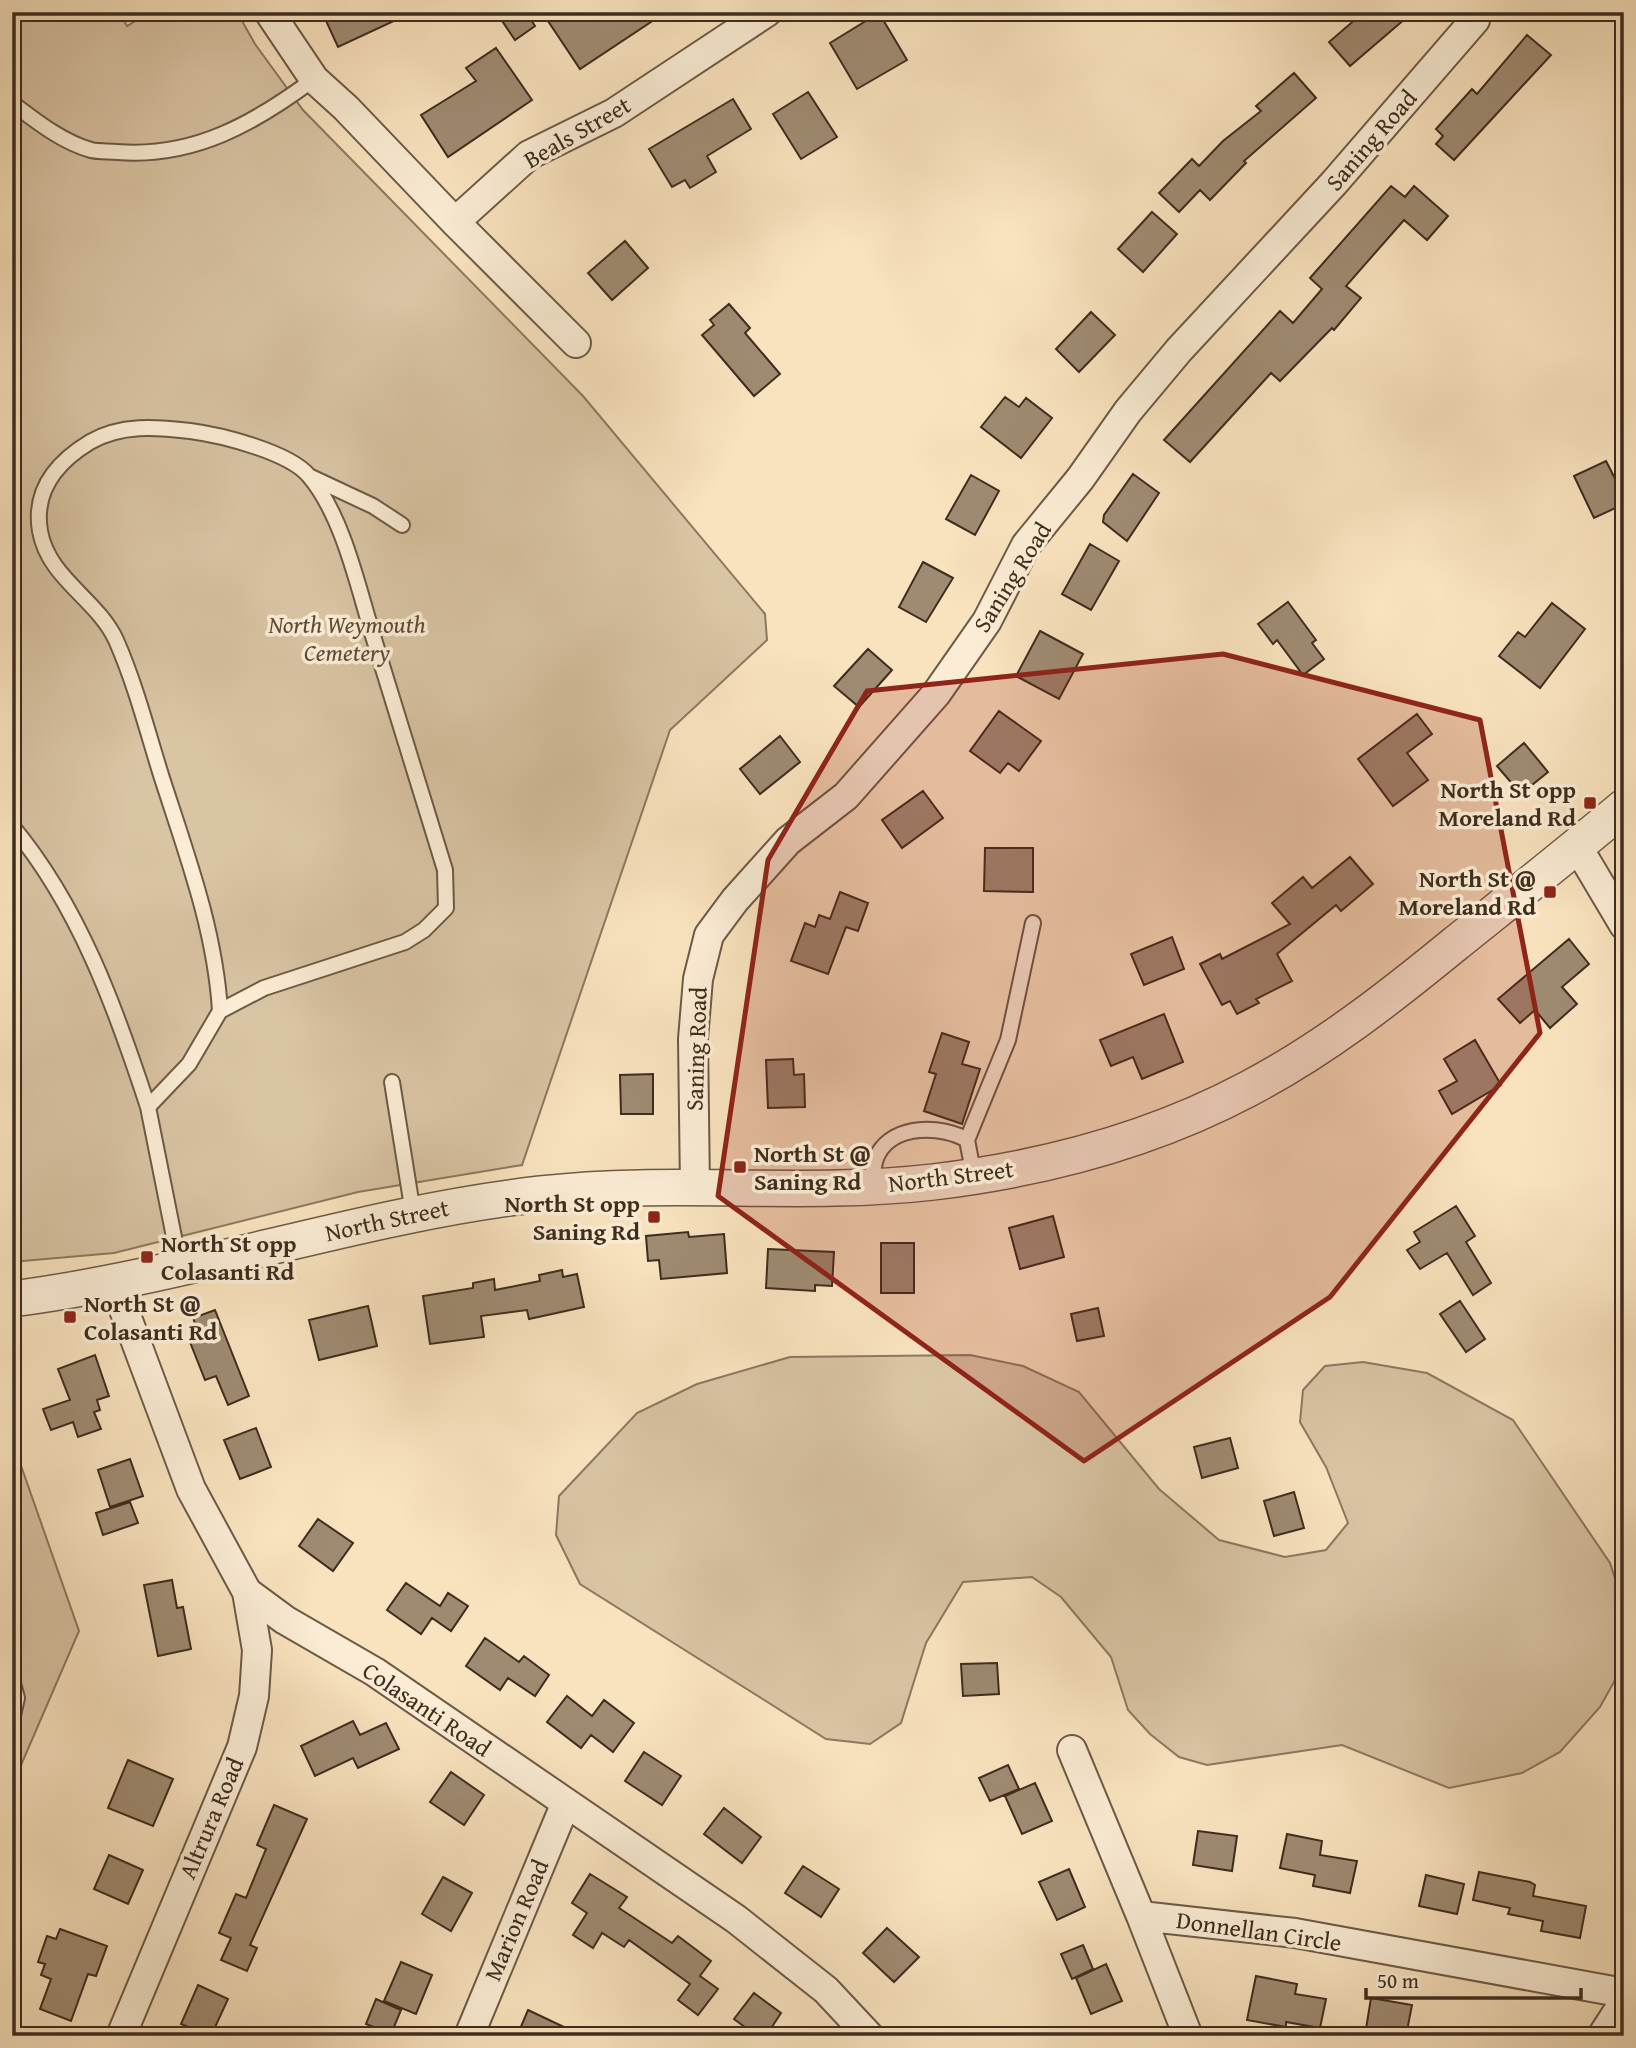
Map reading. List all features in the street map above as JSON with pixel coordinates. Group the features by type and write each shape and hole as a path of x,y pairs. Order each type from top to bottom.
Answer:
{"street":[{"path":"269,12 314,79 346,108 576,343"},
{"name":"Beals Street","path":"455,222 529,155 614,113 767,12"},
{"name":"Saning Road","path":"695,1188 693,1039 698,979 709,934 788,841 846,796 936,694 987,621 1026,545 1080,479 1128,411 1179,349 1334,183 1475,20"},
{"name":"North Street","path":"12,1299 114,1283 413,1213 546,1193 871,1186 974,1176 1063,1159 1122,1142 1181,1121 1247,1090 1317,1050 1370,1013 1624,807"},
{"path":"1577,846 1624,925"},
{"name":"Colasanti Road","path":"114,1283 191,1489 247,1592 285,1620 375,1672 565,1805 736,1919 827,1990 869,2036"},
{"name":"Altrura Road","path":"121,2036 242,1747 254,1696 257,1650 247,1592"},
{"name":"Donnellan Circle","path":"1072,1750 1188,2036"},
{"name":"Marion Road","path":"469,2036 565,1805"},
{"name":"Donnellan Circle","path":"1141,1916 1295,1933 1624,1993"},
{"path":"1602,2036 1624,2002"}],"lane":[{"path":"12,103 51,132 91,150 178,150 223,136 272,110 314,79"},
{"path":"148,1107 189,1064 220,1011 264,988 405,942 424,930 446,908 445,870 353,570 329,509 310,477 300,467 237,442 200,432 148,426 103,435 65,457 48,479 41,500 40,531 52,562 70,586 102,615 125,664 204,908 218,975 220,1011"},
{"path":"310,477 373,506 402,525"},
{"path":"12,826 34,852 77,926 114,1010 148,1107 180,1268"},
{"path":"974,1176 967,1140 1008,1040 1033,923"},
{"path":"392,1082 413,1213"},
{"path":"871,1186 877,1155 896,1137 914,1131 939,1130 967,1140"},
{"path":"12,1679 17,1698 12,1720"}],"highlighted area":[{"path":"1223,654 1480,720 1540,1033 1330,1297 1084,1461 718,1196 768,860 867,691"}],"green space":[{"name":"North Weymouth Cemetery","path":"12,12 119,12 127,26 150,12 237,12 255,44 303,110 583,396 765,614 767,640 670,730 522,1165 358,1192 114,1253 12,1262"},
{"path":"970,1355 1023,1366 1079,1392 1159,1489 1219,1540 1285,1557 1326,1550 1348,1523 1326,1467 1300,1422 1303,1390 1325,1366 1363,1362 1427,1373 1513,1420 1610,1563 1624,1606 1624,1664 1600,1707 1560,1752 1522,1773 1449,1788 1342,1745 1207,1765 1179,1757 1150,1734 1128,1710 1111,1657 1061,1597 1032,1577 963,1582 926,1643 901,1723 870,1744 826,1739 580,1584 556,1535 559,1496 637,1413 697,1384 790,1357"},
{"path":"12,1440 79,1631 12,1786"}],"building":[{"path":"322,12 413,12 338,47"},
{"path":"496,12 526,12 535,26 515,40"},
{"path":"542,12 666,12 580,69"},
{"path":"1364,12 1413,12 1350,66 1329,42"},
{"path":"879,13 907,60 857,89 830,43"},
{"path":"1527,35 1551,55 1454,160 1436,144 1443,136 1436,129 1472,89 1477,94"},
{"path":"496,48 532,100 448,157 421,115 476,81 466,68"},
{"path":"1294,73 1316,98 1244,161 1246,163 1210,200 1200,190 1179,212 1159,193 1192,159 1199,166 1223,141 1261,111 1256,106"},
{"path":"808,92 837,137 801,159 773,114"},
{"path":"733,99 751,129 707,156 716,172 690,188 685,180 672,187 649,149"},
{"path":"1391,186 1405,197 1414,186 1448,216 1427,240 1404,220 1346,286 1361,298 1334,330 1332,328 1280,381 1271,373 1190,462 1164,440 1280,311 1293,323 1322,289 1310,278"},
{"path":"1152,212 1177,234 1143,272 1118,249"},
{"path":"625,241 648,268 612,300 588,273"},
{"path":"729,304 750,328 745,333 780,374 754,396 702,335 714,325 710,320"},
{"path":"1091,312 1115,335 1079,372 1056,349"},
{"path":"1005,397 1019,407 1026,398 1052,418 1021,458 981,427"},
{"path":"1606,461 1624,496 1624,504 1594,518 1574,476"},
{"path":"1133,474 1159,493 1127,541 1103,522 1104,515"},
{"path":"971,475 999,491 975,535 946,519"},
{"path":"1090,544 1119,561 1091,610 1062,594"},
{"path":"923,562 953,578 926,622 899,607"},
{"path":"1288,602 1316,640 1312,643 1324,659 1303,675 1277,640 1273,644 1258,624"},
{"path":"1552,603 1585,629 1540,688 1499,656 1518,632 1525,637"},
{"path":"1040,631 1083,654 1059,699 1016,676"},
{"path":"868,649 892,670 859,707 834,686"},
{"path":"999,711 1041,741 1019,771 1008,763 1000,773 970,751"},
{"path":"1417,714 1432,734 1407,753 1428,780 1393,806 1358,759"},
{"path":"780,736 800,762 760,794 740,769"},
{"path":"1524,743 1548,772 1521,794 1497,766"},
{"path":"923,791 943,818 902,848 882,820"},
{"path":"985,848 1033,848 1033,892 984,891"},
{"path":"1350,857 1373,884 1341,911 1336,905 1277,954 1292,981 1256,999 1259,1003 1237,1014 1230,1001 1222,1005 1200,964 1220,954 1222,959 1290,924 1272,903 1303,877 1312,888"},
{"path":"840,892 868,903 858,931 846,927 828,974 791,961 805,923 815,927 819,915 830,919"},
{"path":"1172,937 1184,969 1144,985 1131,954"},
{"path":"1569,939 1589,964 1562,987 1577,1004 1550,1028 1535,1010 1520,1023 1498,999"},
{"path":"1164,1014 1183,1062 1142,1079 1133,1057 1111,1066 1100,1040"},
{"path":"942,1033 969,1042 962,1064 980,1069 962,1124 924,1111 936,1074 929,1072"},
{"path":"1475,1040 1501,1085 1452,1114 1439,1091 1457,1081 1444,1059"},
{"path":"793,1059 794,1075 804,1074 805,1107 768,1108 766,1060"},
{"path":"653,1074 653,1114 621,1114 620,1075"},
{"path":"1456,1206 1475,1236 1466,1242 1491,1283 1473,1295 1447,1253 1420,1269 1407,1250 1420,1242 1414,1232"},
{"path":"1053,1216 1064,1257 1020,1269 1009,1228"},
{"path":"688,1232 689,1237 724,1234 727,1273 661,1279 659,1260 648,1261 646,1236"},
{"path":"881,1243 914,1243 914,1293 881,1293"},
{"path":"768,1249 834,1252 832,1286 815,1285 815,1291 766,1288"},
{"path":"562,1270 563,1277 577,1274 584,1307 529,1319 527,1310 481,1316 484,1337 430,1344 423,1296 473,1288 473,1283 494,1279 495,1290 540,1281 539,1275"},
{"path":"1460,1301 1485,1339 1466,1352 1440,1314"},
{"path":"368,1306 377,1346 319,1360 309,1320"},
{"path":"1098,1308 1104,1336 1077,1341 1071,1314"},
{"path":"215,1310 249,1396 228,1405 216,1376 205,1380 190,1342 201,1338 193,1318"},
{"path":"95,1355 109,1396 97,1400 100,1410 94,1412 101,1429 78,1437 73,1422 51,1430 43,1409 70,1400 58,1369"},
{"path":"256,1428 271,1467 240,1479 224,1440"},
{"path":"1230,1438 1238,1468 1202,1478 1194,1447"},
{"path":"130,1459 143,1496 110,1507 98,1470"},
{"path":"1294,1492 1304,1528 1274,1536 1264,1501"},
{"path":"130,1502 138,1523 103,1535 96,1513"},
{"path":"318,1519 353,1543 333,1571 299,1546"},
{"path":"172,1580 177,1608 183,1607 191,1649 158,1656 144,1585"},
{"path":"406,1583 440,1606 448,1593 468,1606 451,1631 432,1618 421,1634 387,1610"},
{"path":"485,1638 519,1662 524,1656 549,1675 535,1696 508,1678 500,1690 466,1666"},
{"path":"997,1663 999,1694 963,1696 961,1664"},
{"path":"567,1696 592,1716 604,1700 634,1723 613,1752 591,1735 581,1748 547,1722"},
{"path":"353,1721 360,1735 386,1723 399,1749 358,1768 353,1758 315,1776 301,1746"},
{"path":"644,1752 681,1776 662,1805 625,1781"},
{"path":"128,1760 173,1779 153,1826 108,1808"},
{"path":"1008,1765 1019,1789 990,1801 979,1778"},
{"path":"451,1772 484,1795 464,1825 430,1802"},
{"path":"1035,1783 1052,1821 1022,1834 1005,1796"},
{"path":"274,1805 307,1819 250,1945 257,1948 247,1971 221,1960 231,1938 219,1933 236,1894 246,1898 266,1849 257,1845"},
{"path":"724,1808 761,1837 742,1863 704,1834"},
{"path":"1198,1831 1237,1836 1232,1871 1193,1865"},
{"path":"1287,1834 1322,1841 1320,1855 1357,1861 1350,1893 1313,1886 1315,1875 1280,1868"},
{"path":"109,1855 143,1870 128,1904 94,1889"},
{"path":"803,1866 839,1889 821,1917 785,1893"},
{"path":"1069,1869 1085,1907 1057,1920 1039,1882"},
{"path":"1479,1872 1530,1882 1535,1885 1533,1896 1586,1906 1580,1938 1541,1931 1543,1921 1508,1914 1510,1908 1473,1900"},
{"path":"590,1874 627,1897 619,1908 672,1943 678,1936 711,1961 700,1976 718,1989 698,2015 678,2000 690,1984 629,1940 624,1947 602,1933 593,1948 573,1935 587,1913 572,1903"},
{"path":"1426,1875 1464,1884 1457,1914 1419,1906"},
{"path":"443,1877 472,1893 451,1931 422,1914"},
{"path":"887,1928 919,1957 894,1982 863,1953"},
{"path":"60,1929 107,1946 96,1976 88,1974 71,2021 40,2009 51,1979 41,1975 45,1964 38,1962 47,1936 56,1939"},
{"path":"1083,1945 1093,1969 1072,1979 1061,1954"},
{"path":"401,1962 432,1975 416,2014 384,2001"},
{"path":"1106,1964 1122,2001 1091,2014 1076,1978"},
{"path":"1256,1976 1297,1984 1295,1994 1326,1999 1320,2028 1286,2022 1286,2027 1247,2020"},
{"path":"198,1985 228,1999 211,2036 181,2024"},
{"path":"754,1993 781,2013 766,2036 757,2036 734,2019"},
{"path":"1371,1998 1412,2005 1406,2036 1366,2029"},
{"path":"376,1999 401,2010 391,2034 366,2024"},
{"path":"528,2010 583,2036 517,2036"}],"place":[{"name":"North St opp Moreland Rd","path":"1590,803"},
{"name":"North St @ Moreland Rd","path":"1550,892"},
{"name":"North St @ Saning Rd","path":"740,1167"},
{"name":"North St opp Saning Rd","path":"654,1217"},
{"name":"North St opp Colasanti Rd","path":"147,1257"},
{"name":"North St @ Colasanti Rd","path":"70,1317"}]}
